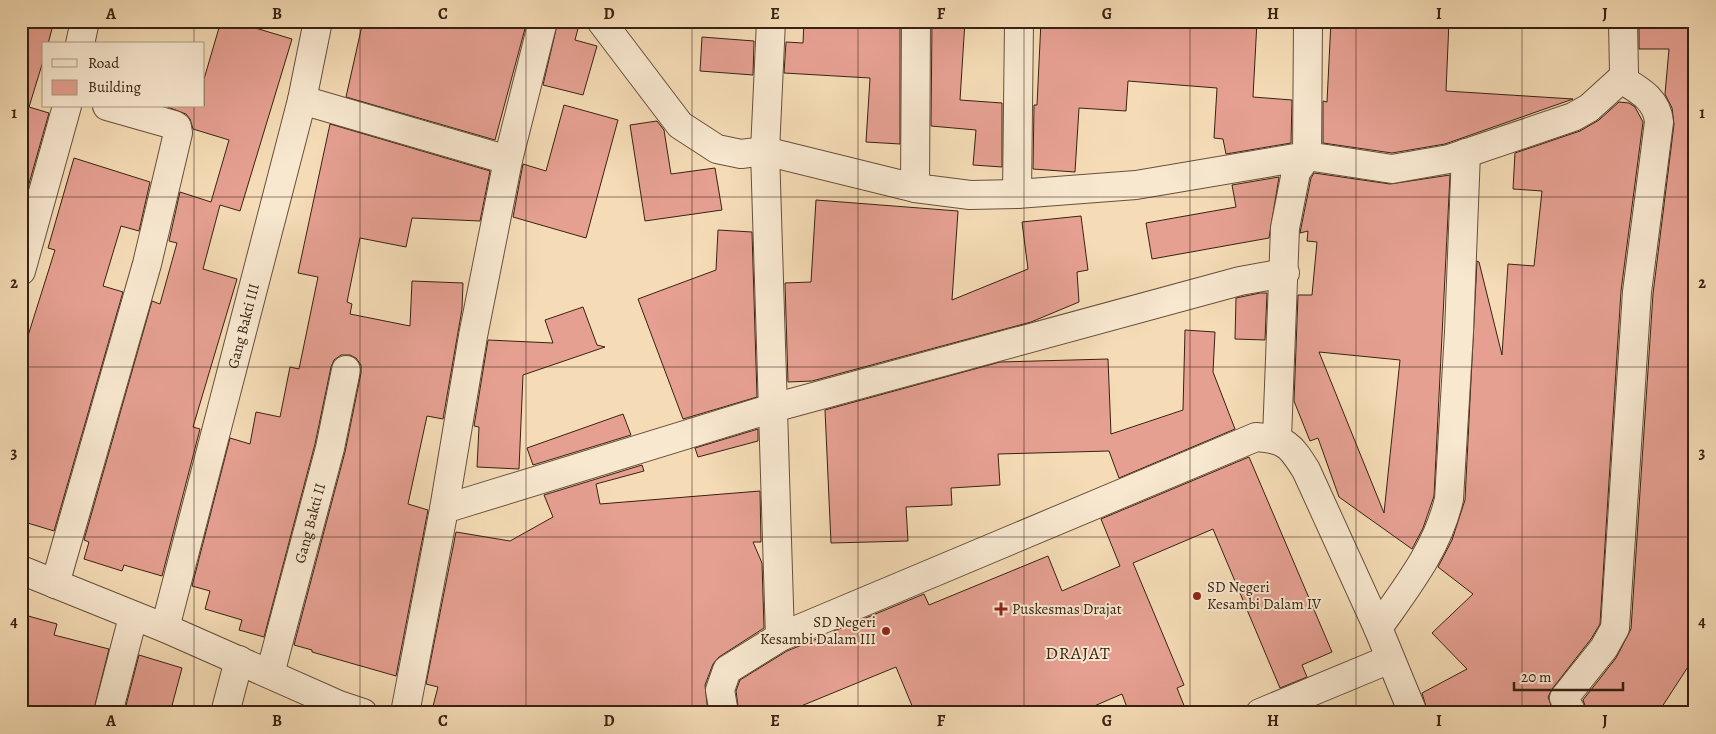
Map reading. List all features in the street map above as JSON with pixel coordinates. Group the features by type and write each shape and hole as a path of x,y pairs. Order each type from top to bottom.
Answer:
{"street":[{"path":"80,42 85,21"},
{"name":"Gang Bakti III","path":"165,628 302,100 318,21"},
{"path":"405,713 444,509 473,336 508,160 543,21"},
{"path":"601,21 680,125 718,149 741,154 765,151 915,188 970,196 1136,184 1307,156 1392,169 1449,159 1573,117 1589,108 1621,79 1624,65 1623,21"},
{"path":"771,21 765,151 780,637"},
{"path":"915,188 916,21"},
{"path":"1018,194 1019,21"},
{"path":"1277,438 1286,228 1291,188 1296,172 1307,156 1308,21"},
{"path":"1572,713 1564,698 1604,648 1615,628 1637,292 1659,122 1655,105 1640,91 1621,79"},
{"path":"302,100 508,160"},
{"path":"21,271 66,108"},
{"path":"55,584 147,264 178,133 177,127 174,125 113,108"},
{"path":"1378,628 1422,565 1446,512 1459,332 1466,153"},
{"path":"444,509 773,408 1240,281 1285,273"},
{"name":"Gang Bakti II","path":"270,674 330,448 346,370"},
{"path":"724,713 720,690 721,680 727,670 780,637 1256,437 1277,438 1295,452 1306,470 1378,628 1412,713"},
{"path":"21,570 133,617 165,628 346,710"},
{"path":"108,713 133,617"},
{"path":"1260,713 1390,659"},
{"path":"225,713 239,660"}],"building":[{"path":"21,21 54,21 49,42 42,42 42,65 29,107 49,113 21,212"},
{"path":"221,21 232,21 292,39 240,211 220,205 203,269 237,279 193,427 200,429 162,576 124,565 122,571 84,559 89,542 84,540 152,301 160,304 177,243 169,241 180,192 211,202 229,140 193,129 190,119 186,114 170,108 205,108 205,76"},
{"path":"363,21 527,21 495,140 346,97"},
{"path":"558,21 580,21 575,40 597,46 583,95 543,85"},
{"path":"804,21 900,21 900,144 866,142 870,78 784,73 786,42 803,43"},
{"path":"932,21 965,21 960,100 1002,103 1002,167 973,165 976,130 931,126"},
{"path":"1041,21 1257,21 1253,97 1292,100 1291,143 1226,154 1223,139 1214,138 1217,88 1128,81 1126,111 1079,108 1075,172 1033,169 1034,105 1037,105"},
{"path":"1331,21 1449,21 1446,91 1573,99 1445,144 1392,153 1323,143 1323,101 1327,102"},
{"path":"1639,21 1695,21 1695,656 1658,713 1588,713 1583,700 1616,658 1631,629 1653,294 1674,124 1672,108 1665,94 1669,49 1639,49"},
{"path":"702,37 754,41 753,75 700,71"},
{"path":"1619,102 1629,103 1635,107 1643,122 1621,291 1600,624 1591,639 1552,689 1548,697 1554,713 1428,713 1422,693 1467,669 1432,633 1473,594 1438,567 1452,540 1465,500 1477,261 1479,262 1502,355 1508,264 1534,266 1542,191 1513,189 1515,153 1580,131 1599,120"},
{"path":"564,105 618,120 586,238 513,217 523,164 546,171"},
{"path":"657,121 664,130 671,174 715,168 722,210 645,221 630,125"},
{"path":"330,124 490,171 480,221 412,218 406,247 360,238 347,302 352,304 350,314 410,326 412,281 463,283 462,309 443,419 427,416 408,504 428,510 396,676 294,645 345,452 361,373 361,365 356,358 350,355 341,355 334,360 331,367 315,444 264,637 239,630 242,620 205,609 210,591 192,586 230,438 250,444 256,412 280,417 290,367 299,369 318,277 298,273"},
{"path":"74,158 150,182 139,231 121,226 103,286 123,292 54,531 21,521 21,358 55,250 48,248"},
{"path":"1314,173 1390,184 1450,175 1434,496 1423,528 1412,549 1339,497 1318,438 1310,441 1294,401 1298,295 1312,295 1317,242 1307,241 1308,231 1300,233 1311,178","holes":["1319,352 1400,360 1384,513"]},
{"path":"1279,177 1269,238 1152,259 1146,223 1236,207 1232,185"},
{"path":"816,200 958,211 952,300 1028,269 1022,222 1081,216 1088,270 1077,272 1079,302 1031,322 812,381 788,382 785,283 811,282"},
{"path":"718,230 752,232 757,397 683,419 638,299 716,270"},
{"path":"1267,293 1265,340 1235,339 1236,298"},
{"path":"583,307 597,345 605,347 523,375 519,469 477,467 479,427 474,426 488,340 553,343 545,320"},
{"path":"1185,330 1215,332 1213,372 1235,429 1119,478 1109,451 998,454 1000,485 951,488 952,505 906,507 908,541 831,543 825,410 1000,362 1108,359 1111,434 1183,410"},
{"path":"623,414 631,435 533,465 527,448"},
{"path":"758,429 758,441 698,457 695,448"},
{"path":"1249,457 1332,652 1302,665 1307,677 1280,688 1213,529 1133,563 1184,685 1177,688 1187,713 1129,713 1122,694 1078,713 915,713 896,667 784,713 739,713 736,691 740,680 787,651 824,636 826,644 834,643 834,631 924,594 929,605 1048,556 1062,591 1120,566 1101,519"},
{"path":"642,465 644,471 596,484 600,504 760,491 761,542 753,542 762,563 764,628 719,657 713,664 705,685 708,713 461,713 433,706 438,687 426,684 456,532 510,541 553,517 544,495"},
{"path":"21,614 57,624 54,635 109,649 93,713 21,713"},
{"path":"139,655 182,668 170,713 124,713"}],"place":[{"name":"SD Negeri Kesambi Dalam IV","path":"1197,596"},
{"name":"Puskesmas Drajat","path":"1001,609"},
{"name":"SD Negeri Kesambi Dalam III","path":"886,631"}],"district":[{"name":"DRAJAT","path":"1078,653"}]}
